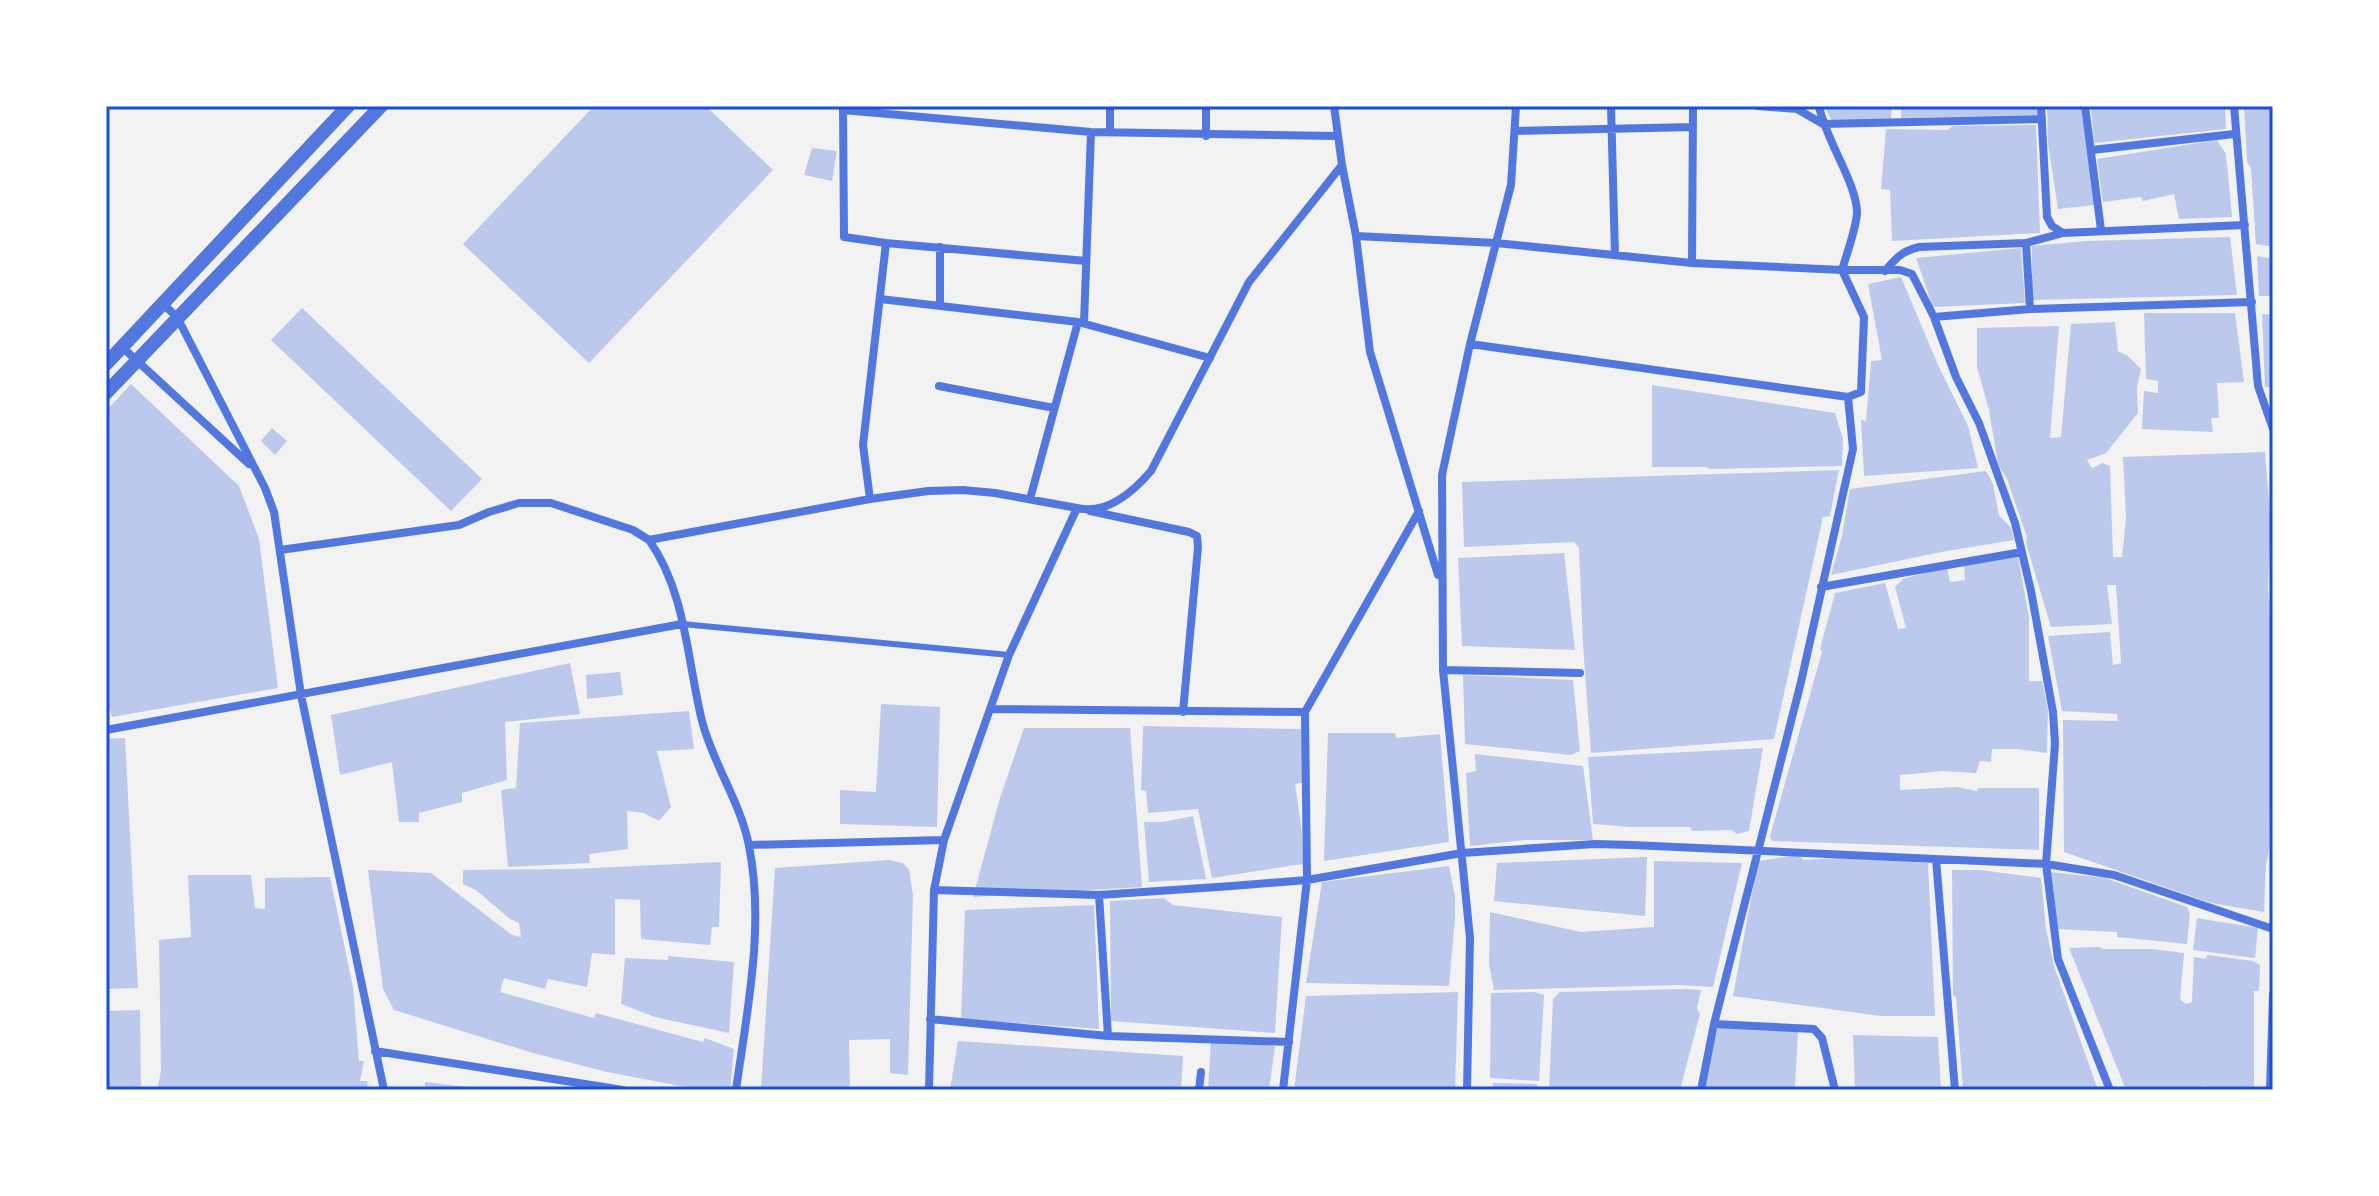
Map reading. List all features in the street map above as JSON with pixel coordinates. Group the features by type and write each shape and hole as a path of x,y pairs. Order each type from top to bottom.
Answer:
{"street":[{"path":"106,364 348,106"},
{"path":"106,393 381,106"},
{"path":"1110,106 1110,133"},
{"path":"1206,106 1206,136"},
{"path":"1334,106 1356,236 1370,352 1442,587"},
{"path":"1467,1090 1470,938 1443,670 1442,475 1470,344 1511,185 1516,106"},
{"path":"1611,106 1615,255"},
{"path":"1692,263 1693,106"},
{"path":"1758,106 1797,109 1823,124 2042,119"},
{"path":"1470,344 1848,397 1861,392 1864,317 1842,270 1857,213 1850,186 1823,124 1819,106"},
{"path":"2041,106 2047,217 2052,226 2063,233"},
{"path":"2085,106 2101,230"},
{"path":"2234,106 2258,386 2273,429"},
{"path":"1086,261 844,237 843,108 1091,132 1338,136"},
{"path":"1516,131 1693,127"},
{"path":"1030,499 1081,322 1091,132"},
{"path":"2092,150 2234,134"},
{"path":"1081,509 1111,504 1136,489 1151,471 1249,282 1342,165"},
{"path":"1885,271 1897,256 1919,247 2026,243 2063,233 2101,230 2245,225"},
{"path":"1356,236 1496,243 1692,263 1906,270 1912,274 1934,317 1956,377 1979,423 2015,523 2053,712 2055,744 2046,864 2058,959 2110,1090"},
{"path":"870,499 863,445 886,243"},
{"path":"2026,243 2030,309"},
{"path":"940,247 940,306"},
{"path":"880,299 1081,322 1210,358"},
{"path":"1934,317 2030,309 2252,302"},
{"path":"162,303 177,317 256,470 274,512 301,695 384,1090"},
{"path":"122,347 256,470"},
{"path":"939,386 1054,408"},
{"path":"1701,1090 1714,1024 1801,682 1853,449 1848,397"},
{"path":"649,540 870,499 963,490 1030,499 1189,532 1197,536 1198,547 1183,712"},
{"path":"280,550 459,525 519,503 551,503 633,530 649,540 665,563 676,593 702,723 749,845 754,892 754,957 736,1090"},
{"path":"929,1090 934,890 944,840 1009,655 1081,509"},
{"path":"1283,1090 1307,880 1305,712 1419,511"},
{"path":"1821,587 2022,552"},
{"path":"106,730 682,624"},
{"path":"1443,670 1580,673"},
{"path":"990,709 1305,712"},
{"path":"749,845 944,840"},
{"path":"934,890 1099,895 1307,880 1462,853 1595,844 2046,864 2114,875 2273,929"},
{"path":"1936,859 1955,1090"},
{"path":"1099,895 1108,1036"},
{"path":"2270,1090 2273,995"},
{"path":"930,1019 1108,1036 1289,1042"},
{"path":"1714,1024 1814,1029 1822,1038 1835,1090"},
{"path":"375,1051 623,1090"},
{"path":"1199,1090 1201,1072"}],"lane":[{"path":"682,624 1009,655"}],"building":[{"path":"594,106 706,106 773,170 589,363 463,244"},
{"path":"1824,106 1892,106 1891,119 1833,123"},
{"path":"1901,106 2037,106 2038,115 1901,118"},
{"path":"2047,106 2081,106 2095,205 2058,209 2048,144"},
{"path":"2091,106 2225,106 2226,129 2094,143"},
{"path":"2244,106 2273,106 2273,247 2256,244"},
{"path":"2036,125 2040,233 1892,241 1890,190 1881,189 1886,129 1948,130 1952,126"},
{"path":"2217,140 2226,154 2232,217 2179,219 2174,194 2143,201 2141,197 2103,202 2097,159"},
{"path":"812,148 837,151 832,181 804,175"},
{"path":"2230,237 2237,295 2032,300 2032,246 2086,241"},
{"path":"2021,248 2025,303 1933,307 1916,258"},
{"path":"2257,256 2273,259 2273,296 2259,296"},
{"path":"1901,277 1968,426 1978,468 1864,476 1861,420 1866,421 1871,361 1882,360 1868,284"},
{"path":"302,308 482,479 451,511 271,340"},
{"path":"2144,313 2235,313 2244,382 2217,383 2219,418 2211,418 2213,432 2142,429 2144,391 2158,393 2158,381 2146,379"},
{"path":"2262,314 2273,315 2273,387 2265,387"},
{"path":"2115,322 2118,351 2141,369 2137,388 2138,413 2106,453 2087,460 2092,468 2103,463 2110,466 2113,557 2122,557 2126,518 2123,457 2265,452 2271,526 2268,585 2273,668 2269,852 2264,912 2211,903 2064,852 2063,720 2118,721 2117,714 2062,711 2048,636 2110,632 2113,665 2121,663 2116,585 2107,585 2112,624 2051,627 2026,543 2027,537 2007,479 1998,464 1989,410 1977,367 1977,328 2059,326 2050,438 2061,437 2071,324"},
{"path":"131,384 239,486 259,539 278,688 112,717 106,697 106,411"},
{"path":"1652,385 1835,413 1843,439 1842,466 1652,467"},
{"path":"272,428 287,441 275,455 261,441"},
{"path":"1839,470 1830,516 1823,517 1774,739 1591,753 1579,548 1574,542 1464,547 1462,482"},
{"path":"1986,471 1993,484 1999,515 2011,528 2014,540 1831,575 1850,489"},
{"path":"1564,553 1575,650 1462,646 1458,558"},
{"path":"2018,556 2029,618 2029,681 2042,681 2048,710 2047,753 1992,749 1991,762 1980,761 1976,773 1942,771 1900,775 1900,790 2039,788 2039,850 1772,841 1770,836 1822,652 1820,649 1835,593 1885,583 1898,629 1906,628 1895,587 1903,579 1947,567 1950,582 1965,580 1964,563"},
{"path":"570,663 580,714 505,722 507,780 462,793 462,802 419,813 419,822 399,822 392,762 340,775 331,715"},
{"path":"620,672 623,695 587,699 586,675"},
{"path":"1463,675 1573,680 1580,751 1571,755 1465,744"},
{"path":"881,704 940,707 937,827 840,824 840,790 876,792"},
{"path":"689,711 694,749 657,751 671,807 659,821 644,813 627,811 628,849 589,854 590,863 508,867 501,790 516,788 520,723"},
{"path":"1143,726 1303,729 1305,782 1295,784 1303,864 1212,878 1198,809 1148,813 1146,791 1141,790"},
{"path":"1024,728 1130,728 1142,887 973,897 1000,798"},
{"path":"1328,733 1395,733 1396,738 1440,734 1449,842 1324,861"},
{"path":"125,738 138,988 106,989 106,739"},
{"path":"1763,748 1749,831 1737,834 1732,830 1692,831 1690,827 1593,824 1588,757"},
{"path":"1475,754 1583,766 1593,840 1525,840 1470,846 1466,773 1476,771"},
{"path":"1193,816 1206,879 1149,882 1144,822"},
{"path":"1799,855 1803,860 1840,858 1928,863 1935,1016 1881,1016 1733,996 1758,861"},
{"path":"1647,857 1645,916 1494,901 1497,863"},
{"path":"889,860 903,863 909,870 913,895 908,1075 890,1073 890,1039 849,1040 850,1090 761,1089 775,868"},
{"path":"1654,861 1742,863 1713,987 1679,985 1494,990 1489,964 1490,912 1581,932 1654,927"},
{"path":"721,862 719,927 712,927 710,945 641,939 640,900 615,899 615,955 592,953 587,987 548,979 545,989 504,978 500,992 594,1018 596,1013 703,1042 705,1038 734,1049 730,1090 702,1090 607,1072 533,1053 394,1010 383,989 368,870 431,873 512,935 521,937 519,923 476,890 463,884 463,870"},
{"path":"1449,866 1455,896 1455,918 1449,986 1306,983 1322,882"},
{"path":"1952,870 1980,870 2041,878 2046,929 2054,966 2098,1090 1963,1090 1956,997 1953,995"},
{"path":"2050,872 2105,878 2187,907 2190,913 2187,944 2117,937 2117,932 2055,929"},
{"path":"188,875 251,875 255,908 265,909 265,878 330,877 353,987 359,1061 364,1061 360,1081 367,1081 368,1090 157,1090 161,1071 159,940 191,937"},
{"path":"1164,898 1173,905 1282,917 1275,1033 1111,1021 1110,901"},
{"path":"1094,905 1099,1029 961,1019 965,910"},
{"path":"2197,918 2258,928 2255,958 2193,950"},
{"path":"2069,948 2184,953 2180,999 2186,1004 2192,1002 2194,957 2206,959 2207,955 2253,961 2260,965 2259,991 2254,991 2254,1090 2206,1090 2205,1086 2186,1090 2126,1090"},
{"path":"668,956 734,962 729,1033 655,1017 621,1004 625,958 668,960"},
{"path":"1701,990 1697,1008 1700,1014 1680,1090 1549,1090 1553,999 1560,992"},
{"path":"1458,992 1455,1090 1294,1090 1306,996"},
{"path":"1534,992 1544,995 1539,1081 1490,1078 1491,993"},
{"path":"140,1010 141,1090 106,1090 106,1011"},
{"path":"1718,1027 1798,1031 1795,1087 1803,1090 1704,1090"},
{"path":"1853,1035 1938,1037 1941,1090 1855,1090"},
{"path":"1211,1040 1275,1046 1269,1090 1208,1090"},
{"path":"958,1041 1183,1056 1181,1090 950,1090"},
{"path":"425,1082 476,1088 476,1090 425,1090"},
{"path":"1493,1083 1537,1084 1537,1090 1493,1090"}]}
